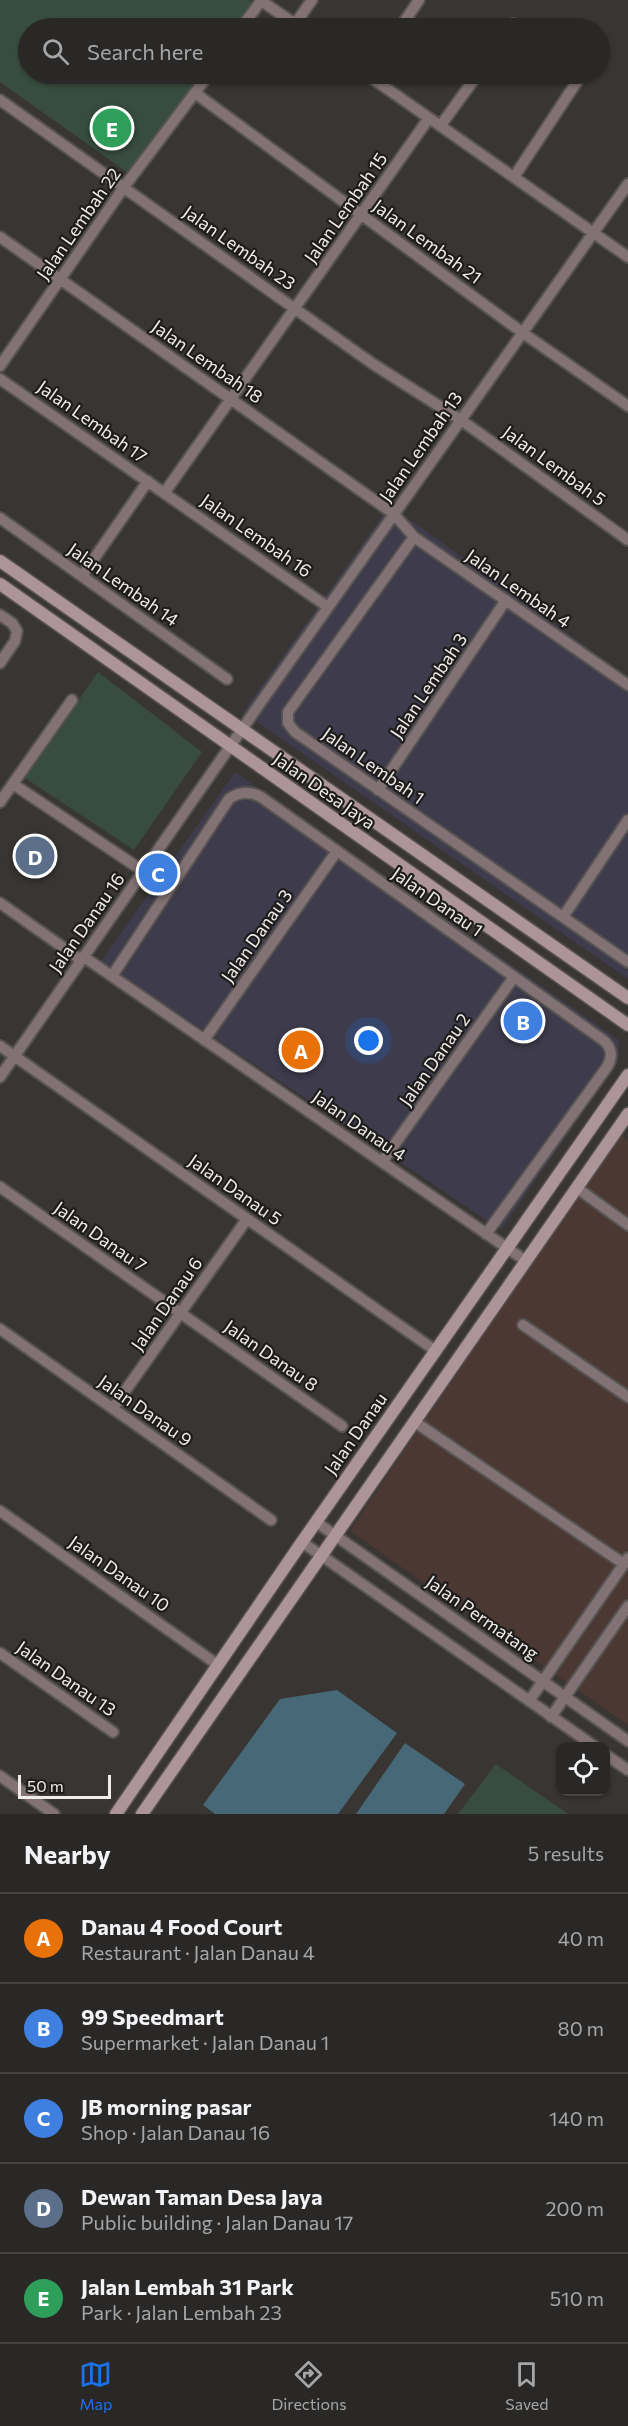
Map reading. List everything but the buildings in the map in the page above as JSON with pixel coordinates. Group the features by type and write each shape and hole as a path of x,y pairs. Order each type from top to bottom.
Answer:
{"street":[{"path":"248,18 261,0 287,18"},
{"path":"302,18 312,0"},
{"path":"407,18 419,0"},
{"name":"Jalan Lembah 22","path":"0,366 124,187 202,84"},
{"path":"382,84 628,256"},
{"path":"441,125 471,84"},
{"path":"514,177 575,84"},
{"name":"Jalan Lembah 21","path":"195,93 523,333 628,406"},
{"name":"Jalan Lembah 23","path":"0,100 373,364 461,420"},
{"name":"Jalan Lembah 15","path":"165,492 229,398 296,308 429,118"},
{"name":"Jalan Lembah 13","path":"242,729 628,184"},
{"name":"Jalan Lembah 18","path":"0,237 394,514"},
{"name":"Jalan Lembah 17","path":"0,379 165,492"},
{"name":"Jalan Lembah 5","path":"461,420 628,540"},
{"path":"82,576 148,481"},
{"name":"Jalan Lembah 16","path":"165,492 328,607"},
{"name":"Jalan Lembah 4","path":"394,514 414,537 628,685"},
{"name":"Jalan Lembah 14","path":"0,518 227,679"},
{"name":"Jalan Lembah 1","path":"414,537 288,712 288,723 295,732 628,962"},
{"name":"Jalan Desa Jaya","path":"0,561 628,998"},
{"name":"Jalan Desa Jaya","path":"0,584 627,1027"},
{"name":"Jalan Lembah 3","path":"378,790 506,600"},
{"path":"0,663 17,636 15,627 5,618"},
{"path":"0,802 72,700"},
{"name":"Jalan Danau 16","path":"0,1077 242,729"},
{"path":"13,784 143,871"},
{"name":"Jalan Danau 1","path":"112,976 229,799 243,792 255,794 606,1043 611,1052 607,1067 486,1234"},
{"path":"562,917 628,820"},
{"name":"Jalan Danau 3","path":"204,1040 336,851"},
{"name":"Jalan Danau 4","path":"0,903 112,976 526,1261"},
{"name":"Jalan Danau 2","path":"382,1162 514,977"},
{"name":"Jalan Danau 5","path":"0,1046 436,1351"},
{"name":"Jalan Danau","path":"116,1814 302,1542 628,1075"},
{"path":"142,1814 628,1114"},
{"name":"Jalan Danau 7","path":"0,1188 181,1313"},
{"path":"577,1188 628,1225"},
{"name":"Jalan Danau 6","path":"113,1408 247,1219"},
{"name":"Jalan Danau 8","path":"181,1313 342,1426"},
{"path":"523,1325 628,1397"},
{"name":"Jalan Danau 9","path":"0,1329 271,1520"},
{"path":"415,1422 626,1561 529,1701"},
{"name":"Jalan Danau 10","path":"1,1515 218,1665"},
{"name":"Jalan Permatang","path":"316,1522 628,1741"},
{"path":"302,1542 588,1742"},
{"path":"551,1717 628,1606"},
{"name":"Jalan Danau 13","path":"0,1653 113,1732"},
{"path":"610,1758 628,1770"},
{"path":"0,1776 54,1814"}],"shaded area":[{"path":"390,505 628,677 628,979 243,712"},
{"path":"235,772 619,1040 618,1062 501,1230 101,961"},
{"path":"618,1133 628,1140 628,1725 350,1531"}],"green space":[{"path":"0,0 249,0 253,3 242,18 18,18 18,84 194,84 128,173 0,82"},
{"path":"98,672 202,752 134,850 25,778"},
{"path":"496,1764 568,1814 458,1814"}],"water":[{"path":"337,1690 397,1733 338,1814 215,1814 203,1805 280,1699"},
{"path":"405,1743 465,1784 444,1814 356,1814"}],"place":[{"name":"Jalan Lembah 31 Park","path":"112,128"},
{"name":"Dewan Taman Desa Jaya","path":"35,856"},
{"name":"JB morning pasar","path":"158,873"},
{"name":"99 Speedmart","path":"523,1021"},
{"name":"Danau 4 Food Court","path":"301,1050"}]}
